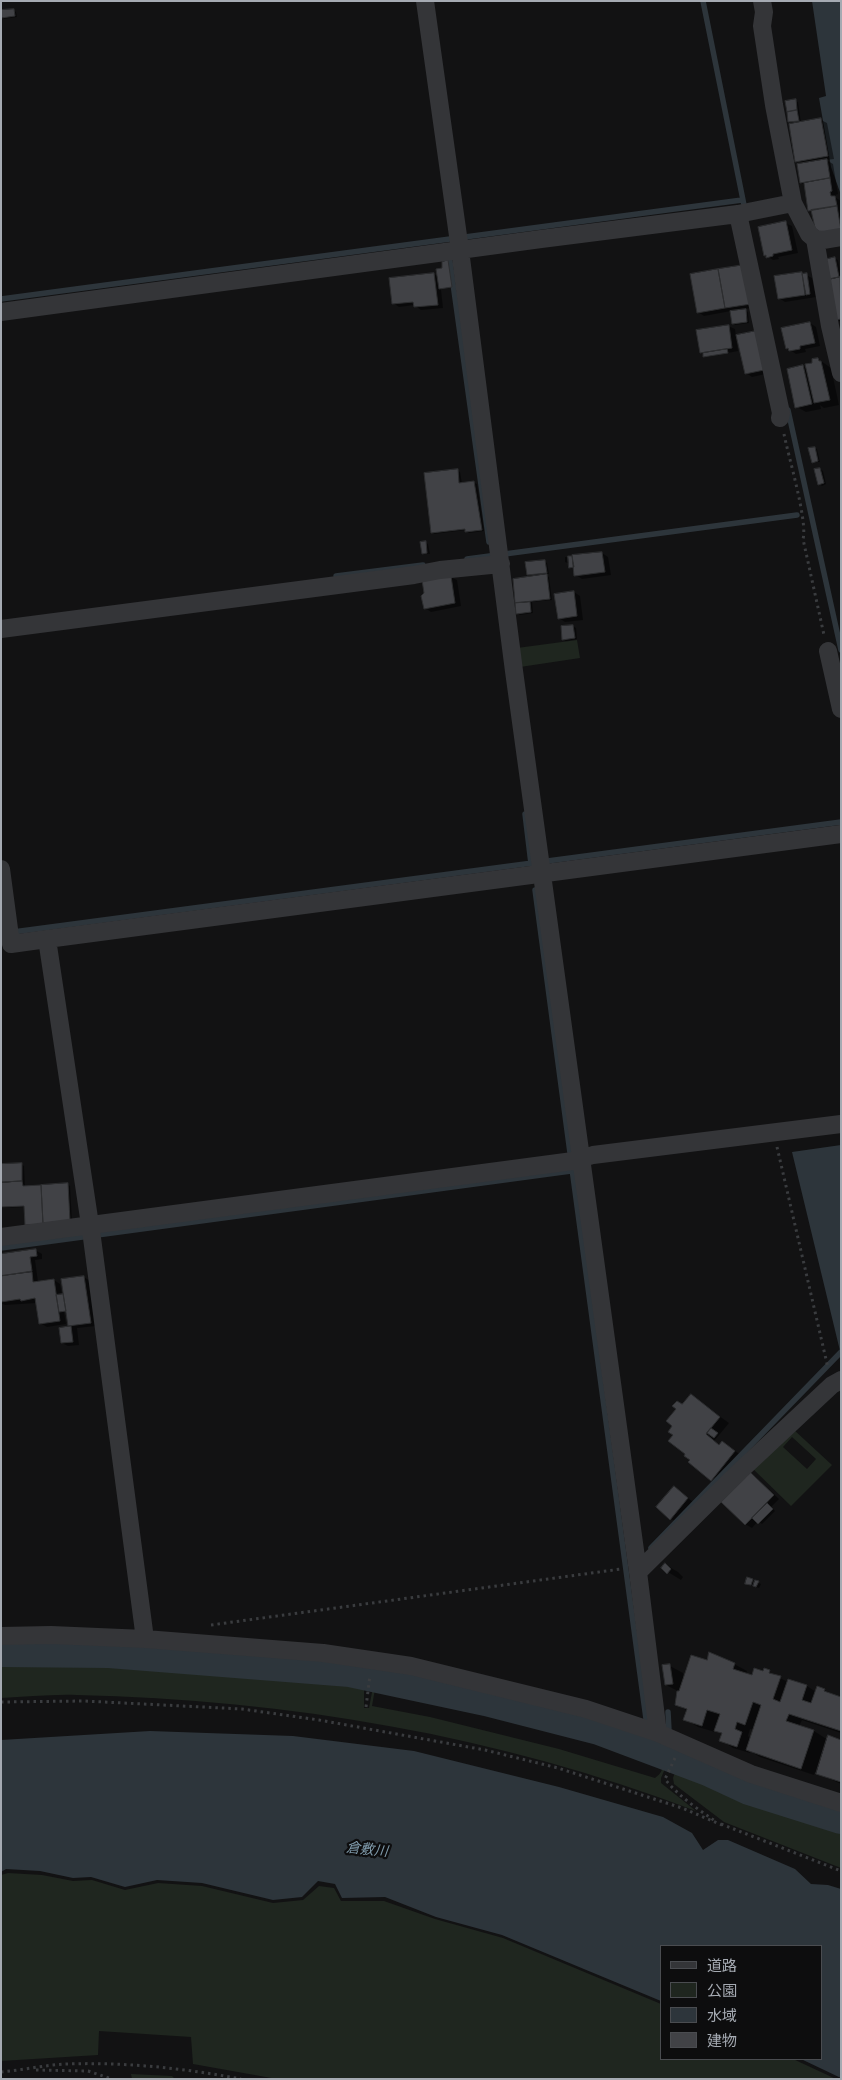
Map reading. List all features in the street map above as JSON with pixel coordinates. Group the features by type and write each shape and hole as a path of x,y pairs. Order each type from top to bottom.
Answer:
{"street":[{"path":"425,1 460,250 497,560 638,1572 658,1733"},
{"path":"762,1 764,12 762,26 765,46 793,203 809,234 815,240 830,326 841,373"},
{"path":"1,312 744,213 793,203"},
{"path":"744,213 781,413 780,418"},
{"path":"815,240 841,237"},
{"path":"1,629 497,560"},
{"path":"828,651 841,709"},
{"path":"1,869 8,939 47,939 541,866 841,834"},
{"path":"47,939 91,1232 145,1639"},
{"path":"1,1238 91,1232 497,1170 573,1161 593,1154 841,1124"},
{"path":"638,1572 760,1452 832,1385 835,1378"},
{"path":"1,1636 52,1635 145,1639 323,1653 411,1666 586,1709 658,1733 751,1774 841,1803"}],"path":[{"path":"780,418 802,514 805,532 803,539 828,651"},
{"path":"774,1132 824,1352 835,1378"},
{"path":"202,1626 621,1569"},
{"path":"366,1707 368,1687"},
{"path":"1,1702 84,1701 242,1709 319,1720 485,1750 558,1768 682,1808 841,1871"},
{"path":"672,1765 666,1779 672,1787 699,1810 722,1825"},
{"path":"1,2072 65,2064 150,2066 184,2069 241,2079"},
{"path":"25,2070 88,2071 112,2079"}],"green space":[{"path":"577,640 580,658 520,667 517,648"},
{"path":"793,1429 832,1465 791,1506 751,1467","holes":["792,1437 816,1459 807,1469 783,1447"]},
{"path":"40,1658 202,1667 283,1673 364,1683 364,1708 369,1708 373,1687 522,1718 601,1741 667,1764 661,1778 661,1783 696,1811 621,1784 545,1762 469,1742 391,1726 313,1714 156,1698 49,1695 1,1698 1,1659","holes":["375,1689 522,1720 656,1762 662,1765 662,1771 655,1778 559,1749 430,1717 372,1706"]},
{"path":"677,1767 750,1798 841,1827 841,1868 724,1822 674,1784 673,1778"},
{"path":"8,1873 42,1875 73,1881 92,1880 125,1890 158,1883 202,1886 273,1903 303,1900 319,1886 334,1888 341,1901 384,1901 435,1919 503,1938 660,2004 660,2060 795,2060 836,2079 277,2079 193,2064 191,2037 99,2031 98,2055 1,2061 1,1875"},
{"path":"131,2074 172,2076 175,2079 132,2079"}],"water":[{"path":"812,1 841,1 841,195 831,167 819,98 826,96"},
{"path":"841,1145 841,1355 792,1152"},
{"name":"倉敷川","path":"150,1731 293,1736 414,1751 559,1787 663,1817 692,1833 703,1850 718,1840 728,1840 795,1869 811,1884 828,1885 841,1889 841,2078 803,2060 822,2060 822,1945 660,1945 660,2001 502,1935 436,1917 385,1897 342,1898 335,1884 318,1881 302,1897 273,1900 202,1883 157,1880 125,1887 91,1877 73,1878 40,1871 6,1869 1,1872 1,1740"}],"building":[{"path":"14,9 15,16 1,18 1,10"},
{"path":"796,99 797,110 787,112 785,101"},
{"path":"797,110 799,121 788,122 787,112"},
{"path":"821,118 828,156 795,162 789,124"},
{"path":"827,159 830,178 800,183 797,164"},
{"path":"830,178 831,196 835,196 837,206 808,211 804,183"},
{"path":"837,206 841,230 821,233 815,228 811,210"},
{"path":"786,221 792,250 773,254 773,256 766,258 758,227"},
{"path":"835,257 839,277 828,279 824,260"},
{"path":"448,260 452,287 439,289 436,269 442,268 442,262"},
{"path":"744,265 751,304 725,308 718,269"},
{"path":"718,269 725,308 697,313 690,274"},
{"path":"802,272 805,295 778,299 774,276"},
{"path":"434,273 438,305 414,307 413,302 392,304 389,278"},
{"path":"807,273 810,294 806,295 802,274"},
{"path":"840,277 841,319 835,320 828,280"},
{"path":"746,309 747,322 732,324 730,311"},
{"path":"810,322 815,343 800,346 800,349 789,351 788,348 786,349 781,328"},
{"path":"729,325 732,348 700,353 696,330"},
{"path":"756,331 764,370 745,374 736,335"},
{"path":"727,349 728,353 703,357 703,353"},
{"path":"818,358 821,361 830,400 814,403 805,364 812,363 812,359"},
{"path":"803,365 812,404 795,408 787,369"},
{"path":"815,447 818,461 812,463 808,448"},
{"path":"820,468 824,483 818,485 814,469"},
{"path":"458,469 459,483 474,481 482,530 465,532 465,529 431,533 424,473"},
{"path":"426,541 427,553 422,554 420,542"},
{"path":"602,552 605,572 574,576 572,555"},
{"path":"568,556 572,556 574,567 569,568"},
{"path":"545,560 547,573 527,575 525,562"},
{"path":"547,574 550,599 515,603 513,579"},
{"path":"451,576 455,603 424,609 421,596 424,593 422,580"},
{"path":"574,591 577,616 558,619 554,594"},
{"path":"530,602 531,612 516,614 515,603"},
{"path":"573,625 575,638 562,640 561,626"},
{"path":"22,1163 22,1181 1,1182 1,1164"},
{"path":"22,1181 23,1186 41,1185 43,1224 25,1225 24,1206 1,1207 1,1183"},
{"path":"68,1183 70,1221 43,1223 41,1185"},
{"path":"36,1249 37,1256 30,1257 32,1271 1,1276 1,1254"},
{"path":"32,1272 33,1282 54,1279 60,1321 39,1324 35,1298 1,1302 1,1276"},
{"path":"84,1276 91,1323 68,1326 61,1279"},
{"path":"63,1294 66,1311 59,1312 56,1295"},
{"path":"71,1326 73,1342 61,1343 59,1328"},
{"path":"691,1394 720,1417 706,1434 719,1445 722,1441 735,1451 711,1481 688,1462 690,1460 684,1456 685,1454 668,1441 673,1435 668,1432 672,1426 666,1421 676,1409 672,1406 677,1401 682,1404"},
{"path":"711,1428 718,1433 714,1438 707,1433"},
{"path":"750,1472 774,1495 745,1525 721,1502"},
{"path":"674,1486 688,1498 670,1520 656,1507"},
{"path":"767,1503 773,1509 758,1524 752,1518"},
{"path":"665,1563 671,1569 667,1574 661,1568"},
{"path":"747,1577 753,1579 751,1585 745,1584"},
{"path":"755,1580 759,1581 756,1587 753,1586"},
{"path":"709,1652 735,1663 733,1669 752,1675 754,1668 763,1671 764,1668 770,1670 769,1673 781,1676 773,1699 780,1702 788,1679 807,1685 802,1700 811,1703 817,1686 825,1689 824,1691 841,1697 841,1731 789,1714 786,1721 814,1730 801,1769 746,1750 761,1705 753,1702 745,1725 737,1722 735,1729 742,1732 737,1747 719,1741 722,1733 714,1731 720,1714 707,1710 702,1726 683,1720 687,1709 675,1705 677,1691 679,1691 691,1655 707,1660"},
{"path":"670,1664 673,1684 665,1685 662,1665"},
{"path":"828,1735 841,1740 841,1782 816,1774"}],"waterway":[{"path":"703,1 745,210"},
{"path":"465,237 742,200"},
{"path":"1,299 450,239"},
{"path":"450,262 489,542"},
{"path":"788,410 841,650"},
{"path":"467,559 797,515"},
{"path":"336,576 423,565"},
{"path":"525,814 531,864"},
{"path":"13,932 841,822"},
{"path":"535,890 570,1153"},
{"path":"572,1169 646,1719"},
{"path":"1,1248 571,1171"},
{"path":"651,1548 841,1352"},
{"path":"1,1651 109,1652 350,1671 486,1700 599,1729 708,1770 749,1789 841,1818"},
{"path":"668,1712 669,1731"},
{"path":"636,1742 639,1735"},
{"path":"660,1752 663,1744"}]}
